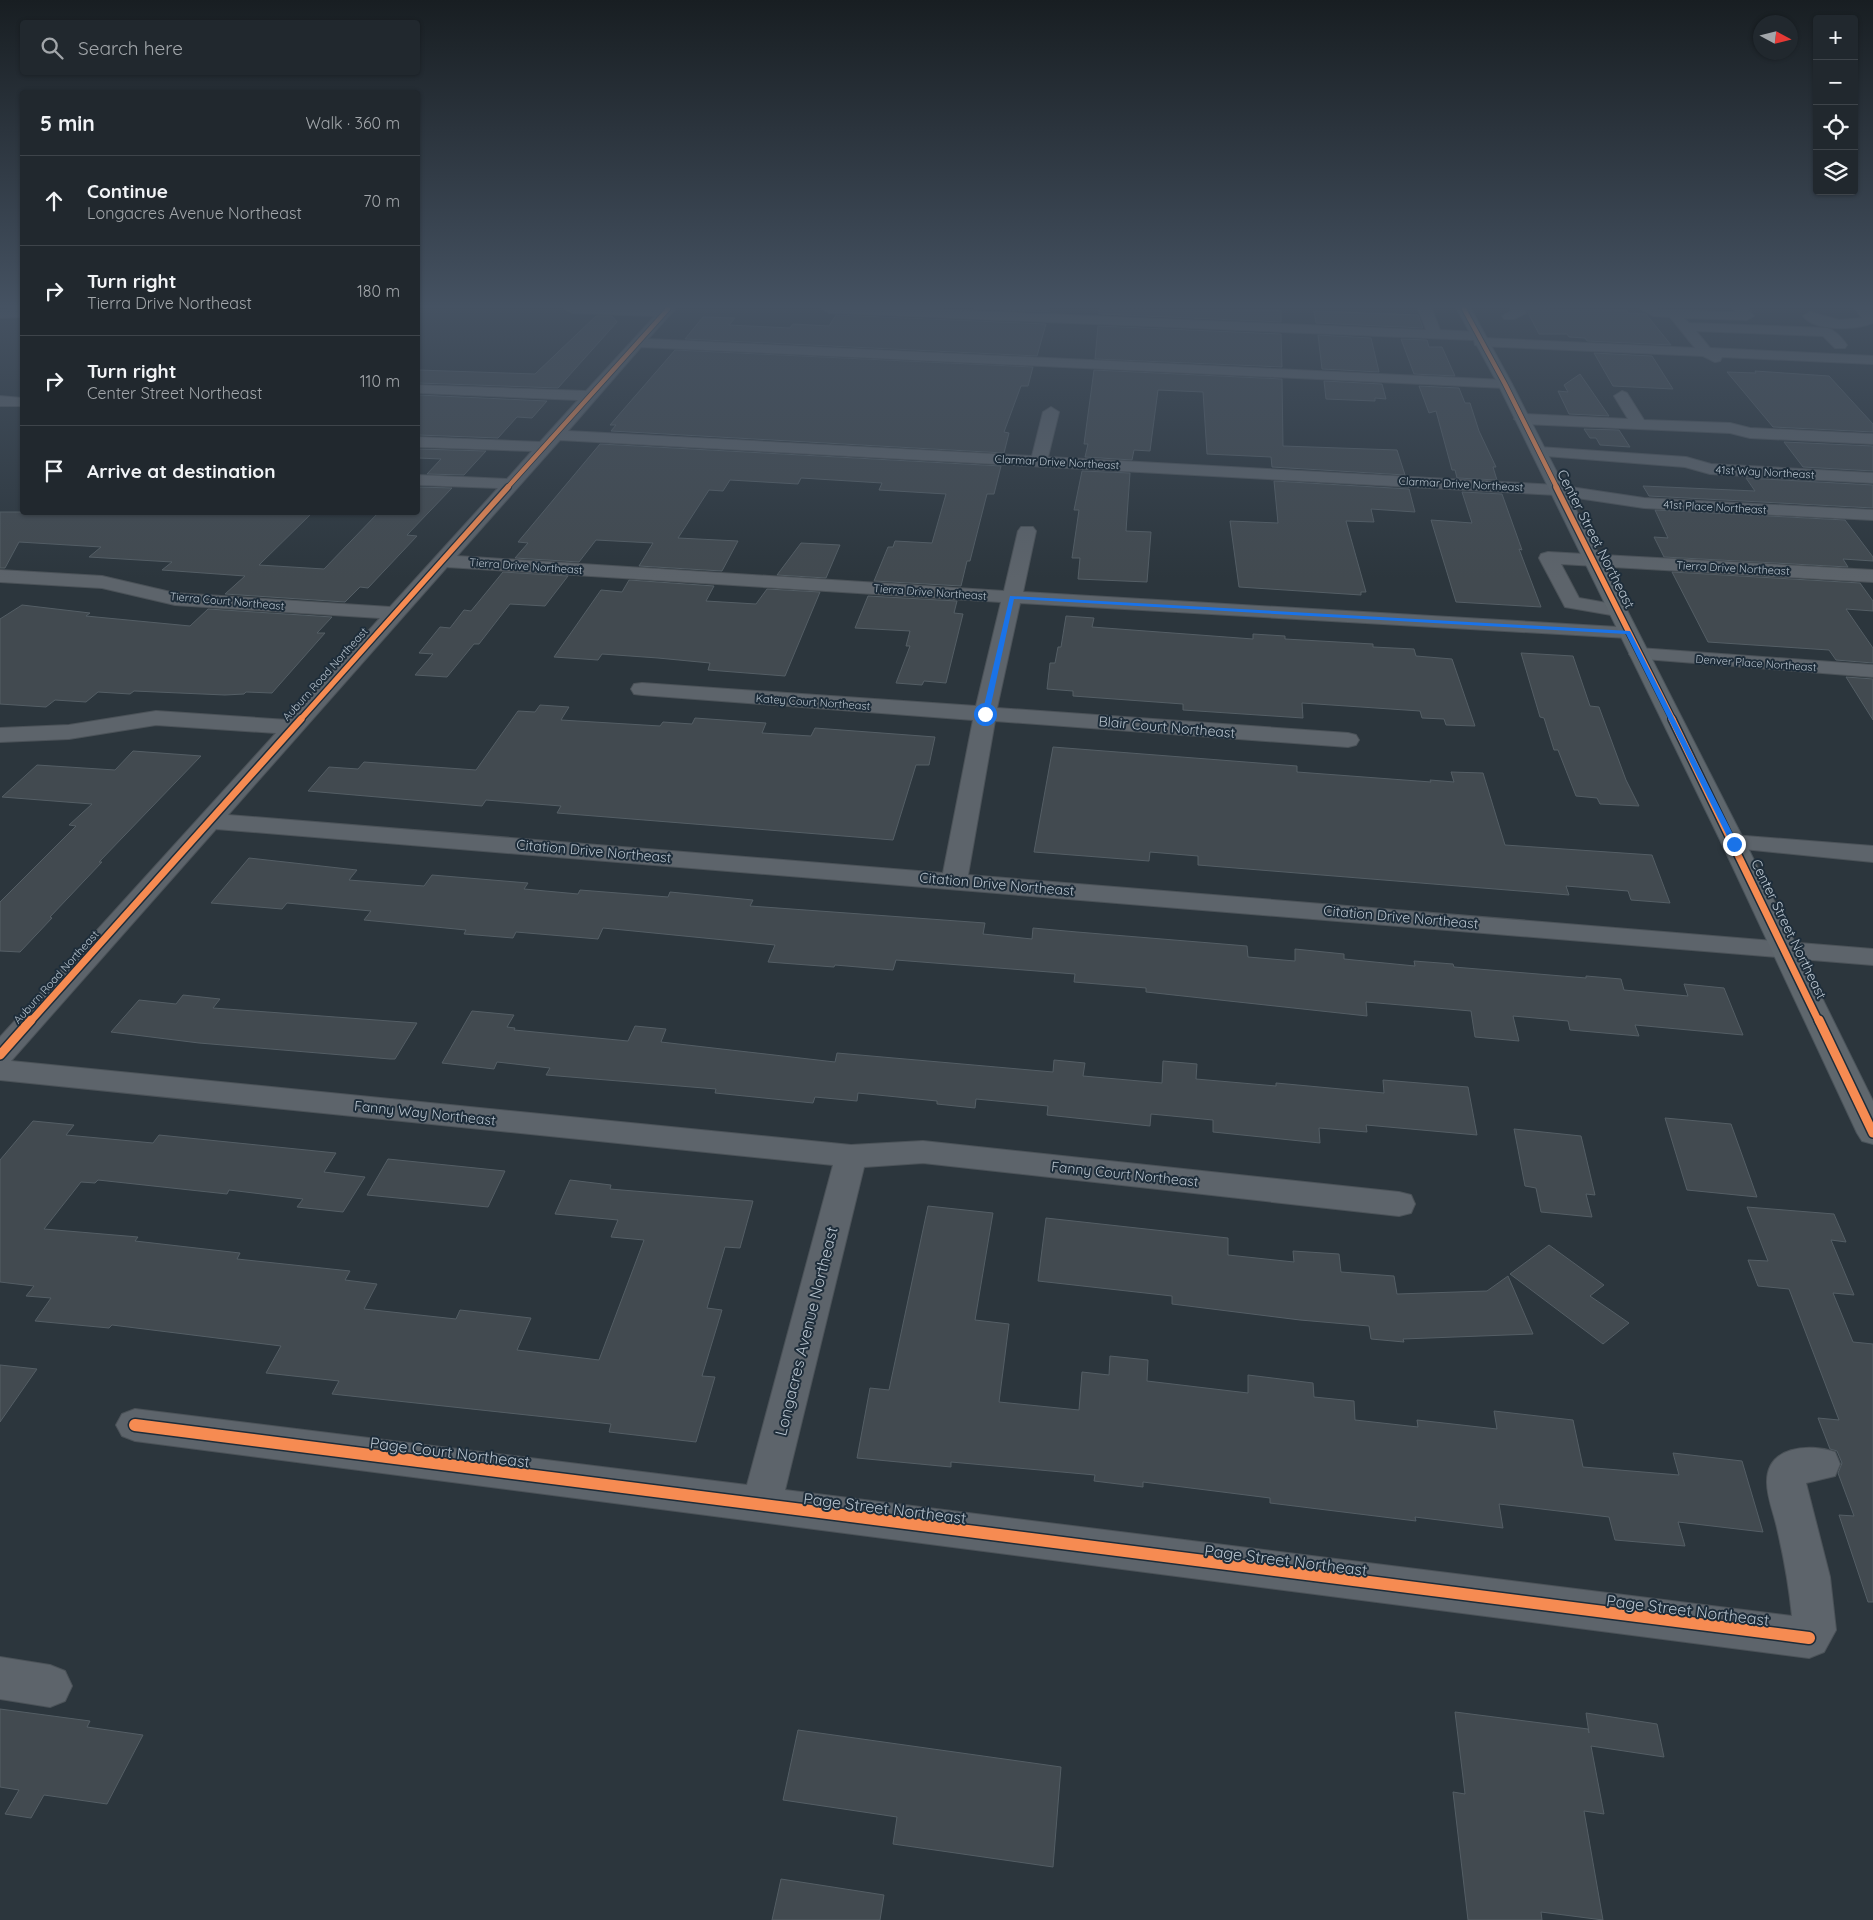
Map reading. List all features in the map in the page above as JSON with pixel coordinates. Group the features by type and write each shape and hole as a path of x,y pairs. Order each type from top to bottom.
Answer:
{"main road":[{"name":"Center Street Northeast","path":"1512,399 1733,842 1873,1133"}],"street":[{"name":"Auburn Road Northeast","path":"0,1056 589,399"},
{"path":"1624,399 1639,424"},
{"path":"0,401 20,402"},
{"path":"1040,461 1052,412"},
{"path":"1522,419 1730,428 1750,433 1873,439"},
{"path":"1730,428 1741,422 1873,428"},
{"name":"Clarmar Drive Northeast","path":"420,442 551,441 1040,461 1557,490"},
{"name":"41st Way Northeast","path":"1539,452 1686,462 1710,469 1873,478"},
{"path":"1710,469 1737,508"},
{"path":"420,480 512,484"},
{"name":"41st Place Northeast","path":"1557,490 1624,501 1873,515"},
{"path":"954,880 985,714 1026,532"},
{"name":"Tierra Drive Northeast","path":"1617,610 1572,604 1548,558 1873,576"},
{"name":"Tierra Drive Northeast","path":"442,561 1012,597 1628,632"},
{"name":"Tierra Court Northeast","path":"0,576 102,582 175,599 396,613"},
{"name":"Denver Place Northeast","path":"1639,654 1873,671"},
{"name":"Katey Court Northeast","path":"642,689 985,714"},
{"name":"Blair Court Northeast","path":"985,714 1348,740"},
{"path":"0,735 54,734 156,718 293,728"},
{"name":"Citation Drive Northeast","path":"210,821 954,880 1873,957"},
{"path":"1733,842 1873,854"},
{"name":"Fanny Way Northeast","path":"0,1070 851,1156"},
{"name":"Fanny Court Northeast","path":"851,1156 923,1152 1398,1204"},
{"name":"Longacres Avenue Northeast","path":"761,1506 851,1156"},
{"name":"Page Court Northeast","path":"135,1425 761,1506"},
{"name":"Page Street Northeast","path":"761,1506 1809,1638 1815,1630 1810,1577 1786,1483 1788,1473 1795,1465 1821,1464"},
{"path":"0,1678 50,1686"}],"building":[{"path":"420,399 547,401 532,418 517,417 498,438 420,435"},
{"path":"633,399 1016,399 1004,432 1009,433 1004,453 611,431 616,425 610,425"},
{"path":"1090,399 1157,399 1150,451 1134,450 1132,460 1085,457 1088,444 1084,444"},
{"path":"1203,399 1282,399 1283,446 1397,450 1405,475 1272,467 1271,457 1207,454"},
{"path":"1326,399 1375,399 1375,401"},
{"path":"1424,399 1463,399 1465,403 1470,403 1479,431 1496,467 1493,467 1497,480 1457,478 1455,470 1452,470 1436,411 1429,413"},
{"path":"1562,399 1597,399 1609,416 1569,414"},
{"path":"1749,399 1850,399 1873,424 1873,432 1773,427"},
{"path":"1584,429 1619,430 1630,447 1600,445 1596,438 1590,438"},
{"path":"1784,442 1873,446 1873,471 1803,467"},
{"path":"600,444 1001,466 994,494 987,494 970,561 967,561 961,586 874,581 888,547 893,547 895,541 932,543 946,494 879,490 882,483 801,478 798,484 730,480 723,491 709,490 678,538 738,541 722,571 639,566 653,543 596,540 579,562 515,558 528,543 518,542"},
{"path":"420,449 486,451 464,475 427,474 441,459 420,458"},
{"path":"1082,471 1130,473 1126,531 1151,532 1147,582 1078,579 1080,558 1072,558 1079,510 1074,510"},
{"path":"1746,478 1873,485 1873,508 1649,496 1643,486 1755,491"},
{"path":"1274,481 1409,489 1415,512 1371,509 1374,522 1346,521 1366,592 1361,592 1361,595 1239,587 1230,521 1278,523"},
{"path":"420,487 452,488 407,535 417,536 368,588 360,587 345,602 225,594 245,576 162,570 172,562 89,557 101,547 19,542 5,568 0,568 0,512 20,512 20,515 310,515 259,565 324,569 376,515 420,515"},
{"path":"1462,492 1502,494 1522,550 1519,549 1541,607 1456,602 1431,520 1472,523"},
{"path":"1655,510 1845,520 1873,557 1873,561 1843,559 1848,567 1664,557 1654,537 1668,538"},
{"path":"801,543 840,545 826,578 777,575"},
{"path":"503,572 568,576 545,606 510,604 479,644 474,644 447,677 415,675 433,654 419,653 440,627 450,628 464,610 471,611"},
{"path":"1672,572 1860,583 1873,601 1873,611 1846,609 1873,648 1873,663 1836,660 1829,650 1708,642"},
{"path":"629,580 714,586 706,601 756,604 767,589 820,592 785,676 708,670 710,663 658,658 602,654 598,660 554,657 601,590 622,592"},
{"path":"868,596 957,601 954,613 963,614 946,683 924,681 922,685 896,683 910,646 906,646 910,631 855,628"},
{"path":"22,605 90,613 86,616 190,626 208,609 332,617 317,633 325,633 272,693 246,692 244,694 225,695 134,691 130,694 98,692 86,702 55,700 46,707 0,704 0,619"},
{"path":"1066,616 1094,618 1092,627 1253,639 1253,634 1285,636 1285,639 1373,644 1373,647 1414,649 1416,656 1452,659 1475,726 1446,725 1444,719 1422,718 1420,711 1302,703 1303,718 1183,710 1183,704 1073,696 1073,691 1047,689 1050,663 1055,663 1058,647 1061,647"},
{"path":"1521,653 1573,656 1590,706 1599,707 1626,780 1639,806 1600,804 1597,798 1576,796 1558,750 1554,750 1544,718 1540,717"},
{"path":"1846,677 1873,679 1873,720"},
{"path":"540,705 569,707 561,720 660,726 663,722 692,724 695,718 766,723 762,733 811,736 815,728 935,737 929,765 916,765 893,840 557,813 561,806 486,800 482,806 308,791 329,767 358,769 364,762 476,770 518,711 535,712"},
{"path":"1053,747 1297,766 1297,772 1431,782 1430,780 1454,782 1451,772 1483,773 1505,845 1652,855 1670,903 1631,900 1628,891 1566,886 1569,895 1198,865 1198,856 1150,852 1149,861 1034,852"},
{"path":"133,751 201,756 99,862 102,862 20,952 0,951 0,902 76,826 69,825 92,804 2,797 37,765 115,770"},
{"path":"249,858 357,870 349,880 424,886 432,875 528,883 524,889 578,894 580,890 668,897 670,892 753,900 750,906 985,923 983,934 1032,939 1033,928 1247,946 1248,957 1295,961 1295,949 1344,954 1344,959 1415,966 1414,961 1453,964 1454,967 1586,978 1586,976 1621,979 1624,990 1688,996 1684,984 1724,988 1743,1035 1635,1025 1639,1036 1570,1030 1568,1021 1513,1016 1519,1041 1475,1037 1471,1011 1366,1002 1367,1016 1146,992 1146,988 1074,982 1075,974 896,960 893,970 768,962 775,945 603,928 598,939 516,932 513,938 464,934 466,930 364,920 371,911 287,903 282,909 211,903"},
{"path":"183,995 220,999 213,1008 417,1023 395,1059 199,1043 111,1032 139,1000 176,1004"},
{"path":"472,1011 514,1015 507,1027 515,1028 514,1030 628,1041 635,1026 666,1029 661,1042 835,1062 837,1053 1053,1072 1054,1060 1085,1063 1083,1076 1162,1083 1163,1061 1197,1064 1196,1079 1276,1086 1276,1083 1384,1093 1383,1080 1468,1087 1477,1135 1366,1125 1367,1132 1319,1128 1320,1143 1213,1132 1213,1120 1151,1114 1150,1126 1047,1115 1048,1106 976,1099 975,1108 937,1104 937,1101 858,1093 857,1101 815,1097 813,1103 715,1093 716,1089 546,1075 550,1068 497,1062 494,1069 442,1063"},
{"path":"1665,1118 1731,1124 1757,1197 1687,1190"},
{"path":"33,1121 74,1125 66,1135 153,1143 159,1135 336,1153 324,1172 365,1177 343,1212 297,1207 303,1199 229,1190 227,1194 98,1180 95,1183 81,1182 44,1229 138,1237 135,1241 240,1253 237,1259 350,1271 345,1280 377,1284 364,1309 456,1319 460,1310 531,1318 517,1350 599,1360 644,1240 611,1237 618,1220 555,1214 570,1180 611,1185 610,1189 753,1201 740,1248 725,1247 707,1308 722,1310 702,1376 715,1377 696,1442 609,1432 611,1424 332,1394 339,1381 266,1373 281,1346 112,1325 109,1328 35,1321 51,1298 26,1296 34,1286 0,1282 0,1160"},
{"path":"1514,1129 1581,1136 1595,1195 1586,1194 1592,1217 1541,1212 1536,1188 1525,1186"},
{"path":"388,1159 505,1171 488,1207 367,1195"},
{"path":"928,1206 993,1213 975,1320 1009,1324 999,1402 1079,1410 1082,1372 1109,1375 1110,1356 1148,1360 1147,1381 1248,1393 1248,1375 1313,1383 1314,1397 1354,1401 1355,1420 1418,1427 1417,1420 1497,1429 1494,1411 1573,1420 1583,1467 1679,1475 1673,1453 1742,1461 1763,1532 1678,1522 1685,1546 1615,1540 1609,1517 1499,1504 1503,1528 1415,1517 1416,1521 1270,1503 1270,1498 1143,1482 1143,1487 1094,1481 1095,1475 951,1462 951,1467 857,1458 870,1388 889,1390"},
{"path":"1747,1207 1834,1214 1846,1242 1831,1240 1854,1295 1833,1293 1853,1342 1873,1344 1873,1602 1868,1602 1839,1515 1854,1516 1838,1473 1842,1463 1837,1451 1830,1449 1818,1418 1839,1420 1789,1289 1758,1286 1748,1260 1768,1261"},
{"path":"1046,1218 1228,1238 1228,1255 1294,1262 1293,1251 1339,1254 1341,1272 1394,1276 1397,1294 1487,1291 1508,1276 1533,1334 1403,1339 1404,1342 1371,1339 1369,1326 1300,1320 1172,1304 1172,1296 1038,1281"},
{"path":"1549,1245 1604,1285 1590,1296 1629,1323 1603,1344 1510,1274"},
{"path":"0,1365 37,1369 0,1422"},
{"path":"0,1709 90,1721 87,1727 143,1735 107,1804 44,1795 31,1818 5,1814 19,1790 0,1787"},
{"path":"1455,1712 1588,1729 1589,1733 1586,1713 1657,1724 1664,1757 1591,1746 1604,1814 1584,1811 1603,1920 1541,1912 1542,1920 1468,1920 1453,1792 1465,1794"},
{"path":"798,1730 1061,1767 1053,1867 893,1844 897,1817 783,1800"},
{"path":"781,1879 884,1895 880,1920 772,1920"}],"cycle path":[{"path":"0,1055 588,399"},
{"path":"1512,399 1734,844 1873,1133"},
{"path":"135,1425 1809,1638"}],"route":[{"path":"985,714 1012,597 1628,632 1734,844"}]}
